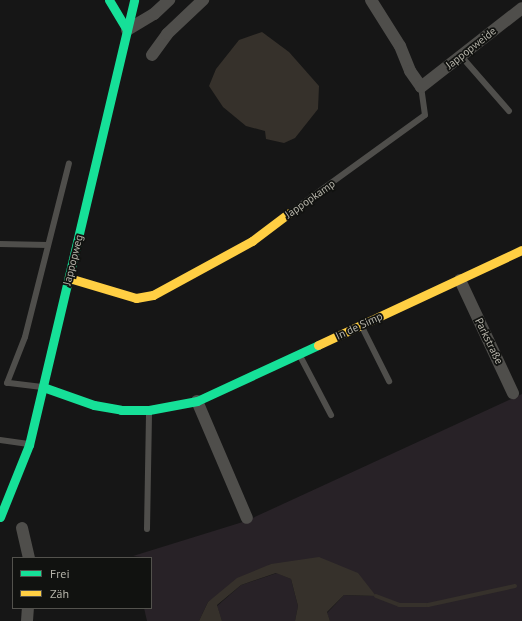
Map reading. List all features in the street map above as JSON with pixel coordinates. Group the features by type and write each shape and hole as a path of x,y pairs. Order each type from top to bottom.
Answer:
{"street":[{"path":"109,0 127,30 154,14 169,0"},
{"name":"Jappopweg","path":"0,517 28,445 134,0"},
{"path":"152,55 167,34 202,0"},
{"name":"Jappopkamp","path":"371,0 400,46 410,71 421,87"},
{"name":"Jappopweide","path":"421,87 522,8"},
{"name":"Jappopkamp","path":"69,278 136,298 153,295 245,245 289,213"},
{"name":"In de Simp","path":"43,387 94,405 121,410 149,410 197,401 522,250"},
{"name":"Parkstraße","path":"460,280 518,391"},
{"path":"197,401 247,518"},
{"path":"22,528 29,557"},
{"path":"27,621 28,609"}],"lane":[{"path":"461,56 509,111"},
{"name":"Jappopkamp","path":"289,213 425,114 421,87"},
{"path":"43,387 7,383 25,337 69,163"},
{"path":"0,244 48,245"},
{"path":"361,325 388,381"},
{"path":"299,354 331,415"},
{"path":"147,530 149,410"},
{"path":"0,440 28,445"},
{"path":"0,492 10,494"}],"shaded area":[{"path":"262,32 289,52 319,86 318,109 295,138 284,143 266,139 265,131 246,126 223,107 209,86 216,69 239,40"},
{"path":"522,394 522,621 330,621 327,613 344,595 376,596 271,564 208,602 199,621 147,621 144,609 152,609 152,557 133,556 246,521"},
{"path":"319,557 358,573 376,596 344,595 327,612 330,621 295,621 298,606 291,579 276,573 241,585 217,605 222,621 199,621 208,602 237,578 271,564"},
{"path":"277,573 291,579 298,606 295,621 222,621 217,606 241,585"}],"waterway":[{"path":"376,596 399,605 428,605 515,586"}],"traffic: fast":[{"path":"109,0 127,30"},
{"path":"0,517 29,445 134,0"},
{"path":"43,387 94,405 121,410 149,410 197,401 318,345"}],"traffic: slow":[{"path":"69,278 136,298 153,295 252,241 289,213"},
{"path":"318,345 522,250"}]}
